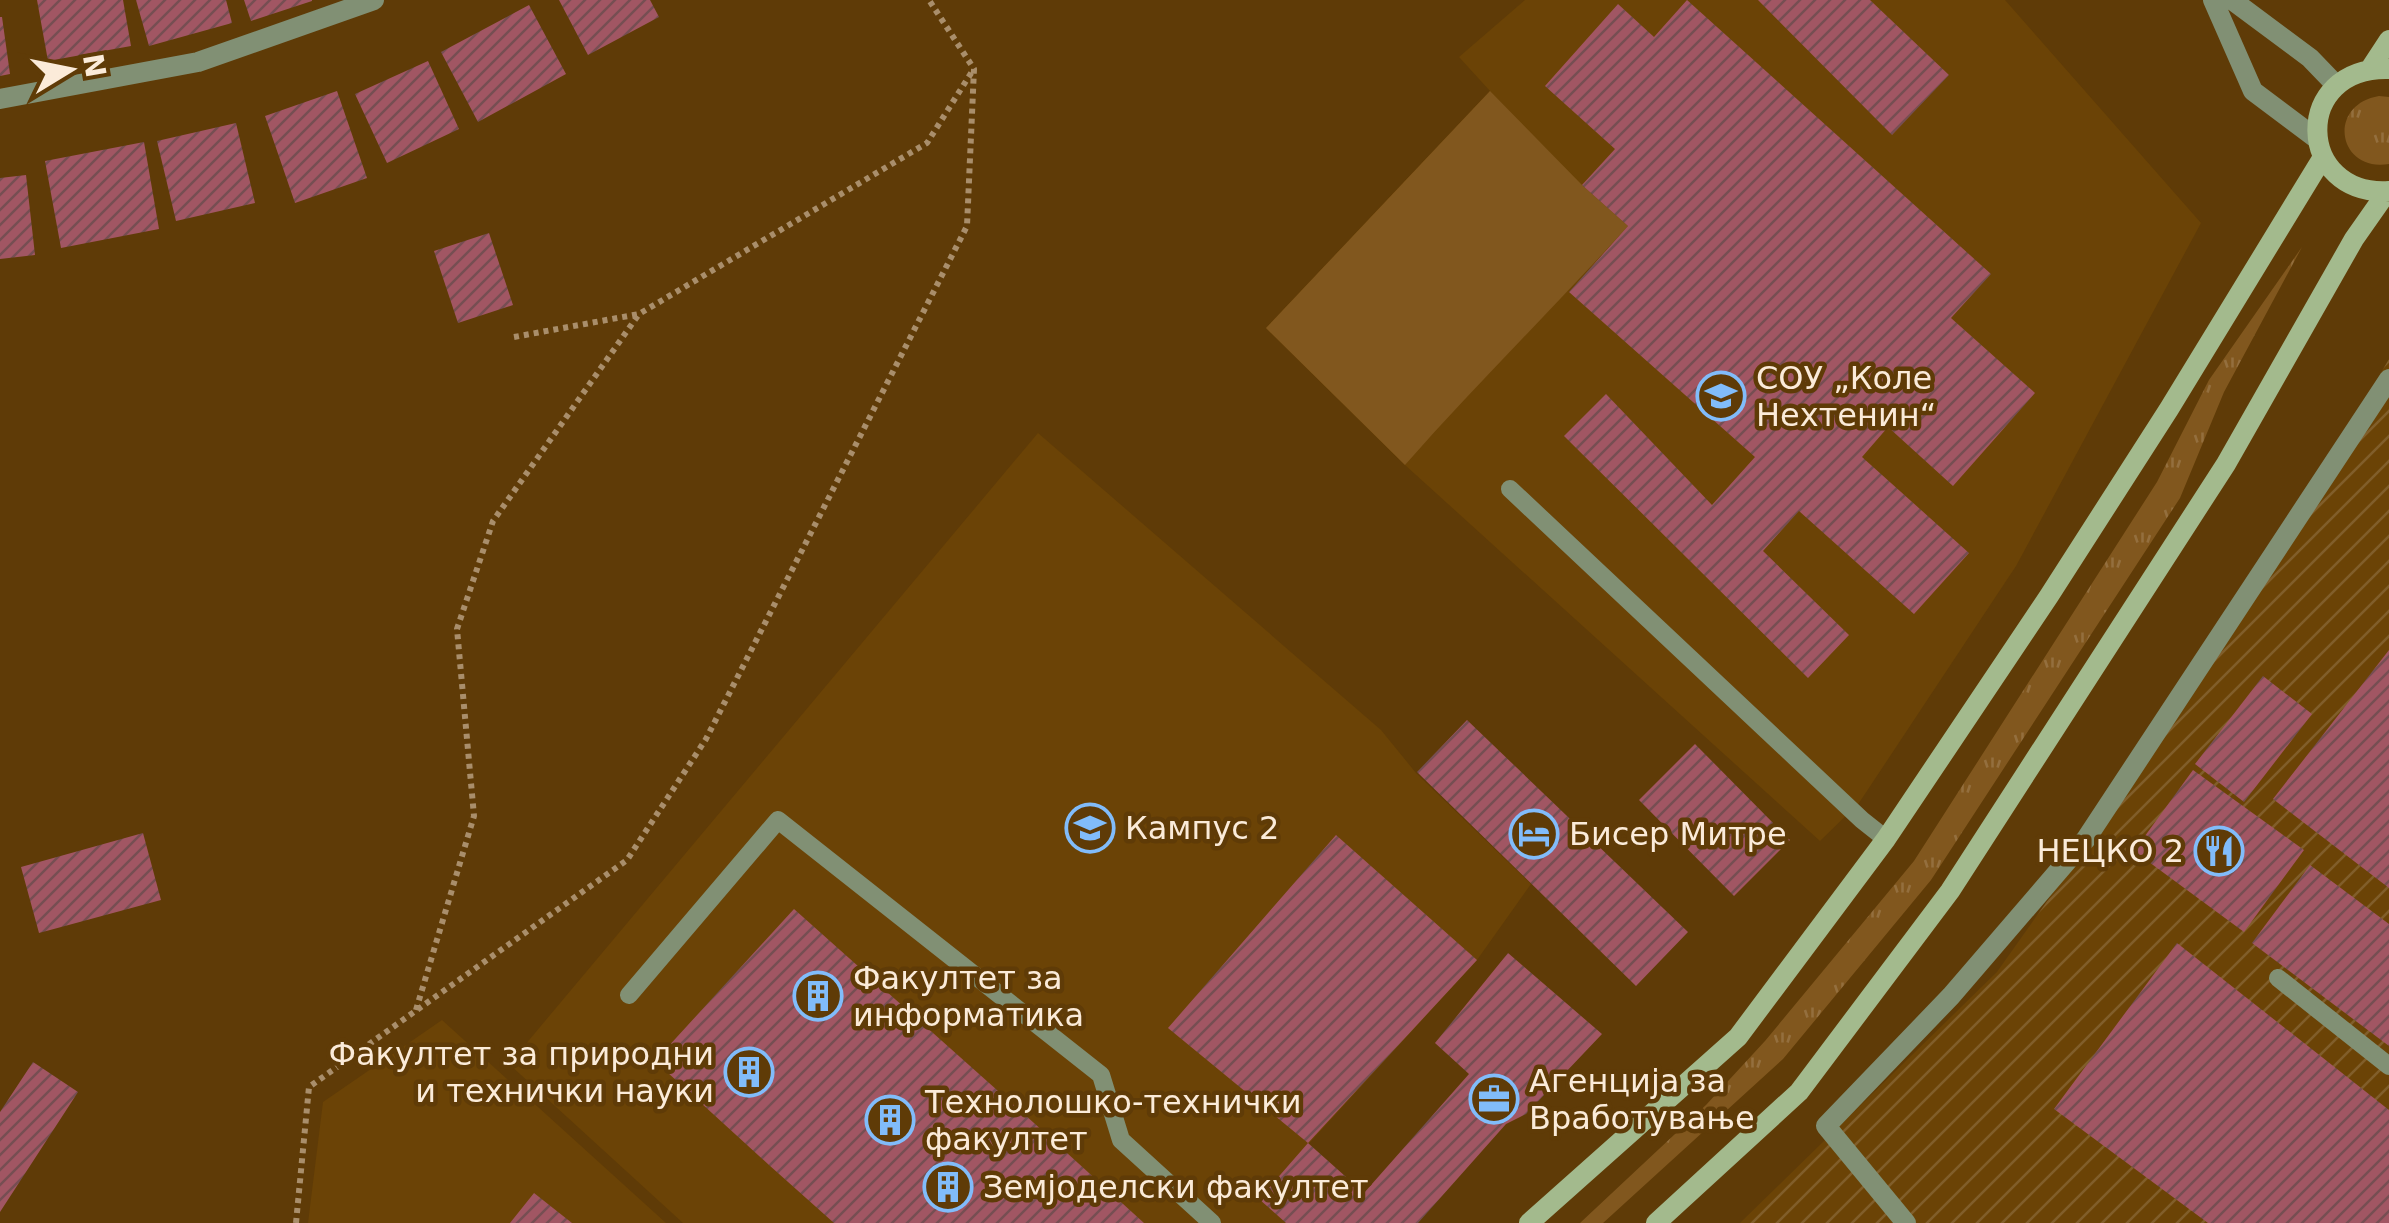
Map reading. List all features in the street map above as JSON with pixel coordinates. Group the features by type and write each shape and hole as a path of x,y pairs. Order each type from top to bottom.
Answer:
{"main road":[{"path":"2388,191 2367,191 2349,185 2334,173 2320,148 2318,119 2324,100 2336,86 2352,74 2380,69 2389,40"},
{"path":"1529,1223 1738,1037 1886,839 2169,409 2320,148"},
{"path":"1656,1223 1798,1092 1950,891 2226,464 2354,239 2388,191"}],"street":[{"path":"0,99 198,62 374,0"},
{"path":"2213,0 2253,92 2320,148"},
{"path":"2232,0 2310,58 2336,86"},
{"path":"1906,1223 1826,1126 1950,996 2086,839 2389,379"}],"lane":[{"path":"1510,488 1886,839"},
{"path":"629,995 778,820 1100,1075 1122,1140 1212,1223"},
{"path":"2278,978 2389,1066"}],"path":[{"path":"296,1223 309,1087 628,860 706,739 967,226 974,69 929,0"},
{"path":"514,337 640,314 928,143 974,69"},
{"path":"416,1010 474,816 457,629 493,521 640,314"}],"shaded area":[{"name":"СОУ „Коле Нехтенин“","path":"1525,0 2005,0 2201,223 2016,566 1859,803 1820,841 1405,465 1266,328 1490,91 1459,57"},
{"path":"2389,359 2389,1223 1740,1223 1997,972 2190,699"},
{"name":"Кампус 2","path":"1038,433 1381,730 1416,773 1531,884 1477,960 1259,1198 1286,1223 683,1223 509,1064"},
{"path":"442,1020 666,1223 308,1223 323,1102"}],"green space":[{"path":"1490,91 1628,226 1405,465 1266,328"},
{"path":"2389,97 2389,164 2372,164 2358,158 2345,137 2345,124 2351,112 2362,102"},
{"path":"2302,247 2224,392 2180,498 1931,880 1783,1059 1603,1223 1580,1223 1706,1105 1765,1041 1914,861 2157,482 2209,380"}],"building":[{"path":"37,0 123,0 131,46 48,61"},
{"path":"136,0 226,0 232,23 149,46"},
{"path":"244,0 312,0 312,1 251,21"},
{"path":"559,0 650,0 659,17 588,55"},
{"path":"1687,0 1991,274 1951,318 2035,393 1953,486 1888,427 1862,457 1969,553 1914,614 1799,511 1763,551 1849,635 1808,678 1564,436 1606,394 1712,505 1755,457 1569,292 1628,226 1582,185 1615,149 1545,86 1618,4 1654,37"},
{"path":"1758,0 1870,0 1949,75 1892,135"},
{"path":"529,5 566,74 478,122 441,52"},
{"path":"0,17 10,74 0,76"},
{"path":"428,61 459,129 387,163 355,94"},
{"path":"337,91 367,178 295,203 265,116"},
{"path":"236,123 255,203 176,221 157,141"},
{"path":"144,142 159,229 61,248 45,161"},
{"path":"26,175 35,255 0,259 0,178"},
{"path":"489,233 513,305 458,323 434,251"},
{"path":"2389,650 2389,888 2273,799"},
{"path":"2263,676 2312,714 2244,802 2195,764"},
{"name":"Бисер Митре","path":"1467,720 1688,932 1636,986 1417,772"},
{"path":"1695,744 1790,840 1734,896 1639,800"},
{"name":"НЕЦКО 2","path":"2193,770 2304,850 2244,932 2134,851"},
{"path":"143,833 161,900 39,933 21,867"},
{"path":"1336,835 1477,960 1308,1143 1168,1028"},
{"path":"2310,865 2389,924 2389,1046 2252,943"},
{"path":"794,909 1144,1223 834,1223 769,1165 655,1061"},
{"path":"2177,943 2389,1110 2389,1223 2208,1223 2054,1109"},
{"name":"Агенција за Вработување","path":"1508,953 1602,1034 1526,1114 1506,1124 1418,1223 1286,1223 1259,1199 1308,1143 1364,1193 1469,1074 1435,1043"},
{"path":"33,1062 78,1092 0,1212 0,1112"},
{"path":"534,1193 572,1223 510,1223"}],"place":[{"name":"СОУ „Коле Нехтенин“","path":"1721,396"},
{"name":"Кампус 2","path":"1090,828"},
{"name":"Бисер Митре","path":"1534,834"},
{"name":"НЕЦКО 2","path":"2219,851"},
{"name":"Факултет за информатика","path":"818,996"},
{"name":"Факултет за природни и технички науки","path":"749,1072"},
{"name":"Агенција за Вработување","path":"1494,1099"},
{"name":"Технолошко-технички факултет","path":"890,1120"},
{"name":"Земјоделски факултет","path":"948,1187"}]}
